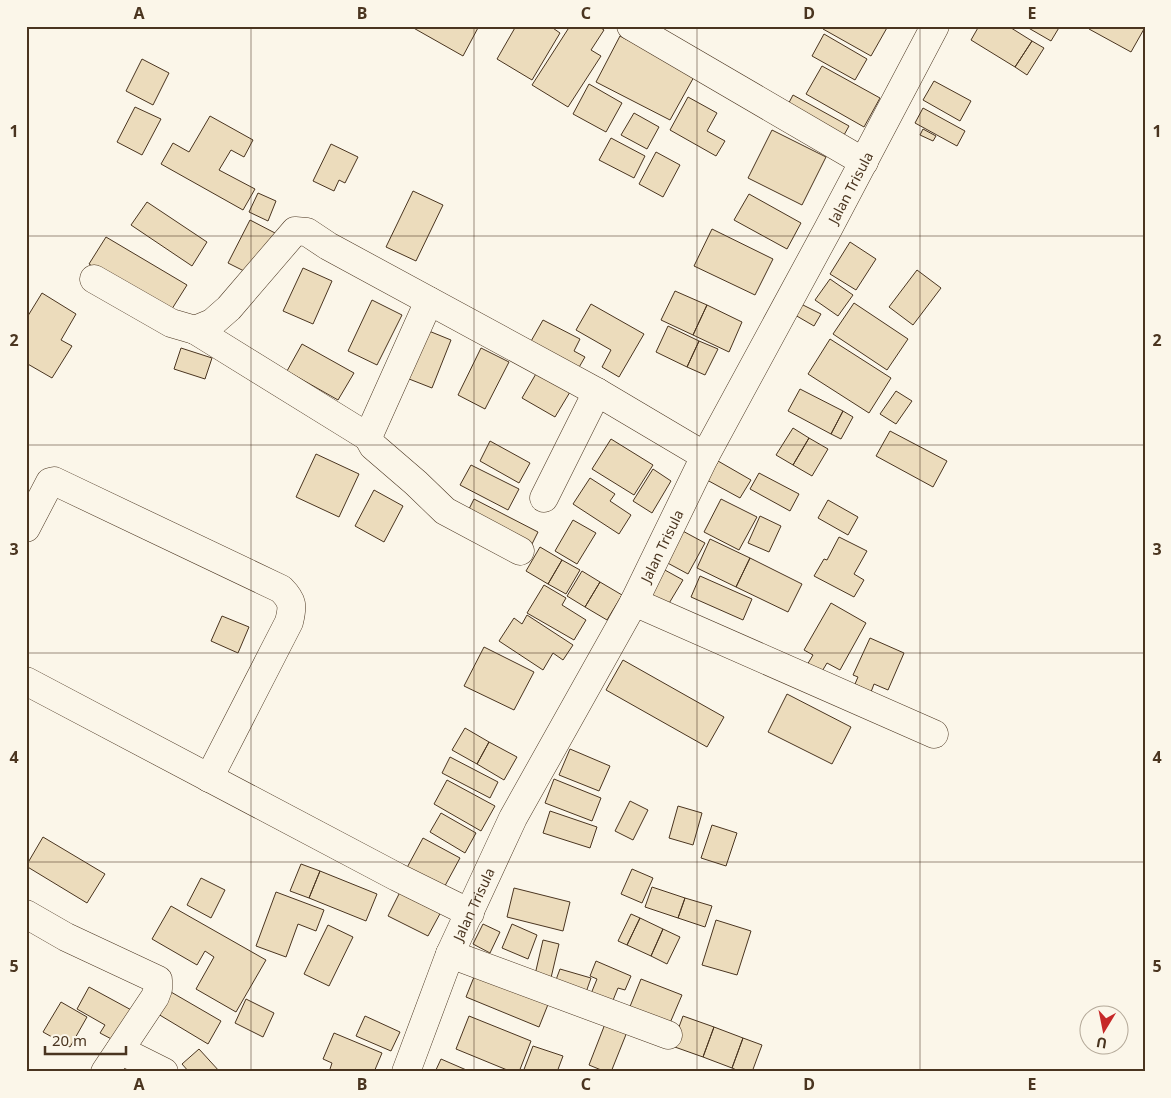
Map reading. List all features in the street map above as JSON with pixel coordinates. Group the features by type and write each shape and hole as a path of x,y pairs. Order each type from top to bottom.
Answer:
{"street":[{"path":"631,26 864,162"},
{"name":"Jalan Trisula","path":"406,1072 450,954 513,818 634,602 705,456 864,162 935,26"},
{"path":"195,330 212,322 228,308 295,231 306,232 328,246 597,392 705,456"},
{"path":"94,279 171,322 195,330 368,437 373,446 416,482 445,511 520,551"},
{"path":"368,437 429,301"},
{"path":"544,498 597,392"},
{"path":"26,528 50,482 54,481 281,589 289,596 293,607 289,622 209,778"},
{"path":"634,602 934,734"},
{"path":"26,681 470,913"},
{"path":"26,914 66,937 158,980 158,989 155,997 105,1072"},
{"path":"450,954 668,1035"},
{"path":"120,1050 164,1072"}],"building":[{"path":"410,26 479,26 463,56"},
{"path":"516,26 550,26 560,33 532,80 497,59"},
{"path":"570,26 598,26 604,30 591,50 601,56 568,107 532,85"},
{"path":"825,26 888,26 871,56 823,29"},
{"path":"979,26 1008,26 1032,41 1015,67 971,40"},
{"path":"1025,26 1060,26 1051,41"},
{"path":"1091,26 1140,26 1144,29 1131,52 1089,29"},
{"path":"824,34 867,59 855,80 812,56"},
{"path":"620,36 695,75 670,120 596,82"},
{"path":"1032,41 1044,48 1027,75 1015,67"},
{"path":"142,59 169,73 153,105 126,91"},
{"path":"822,66 880,98 864,127 806,94"},
{"path":"934,81 971,101 960,121 923,100"},
{"path":"589,84 622,103 606,132 573,114"},
{"path":"793,95 849,126 839,144 783,114"},
{"path":"688,97 717,113 707,131 725,141 716,156 670,130"},
{"path":"135,107 161,119 142,155 117,142"},
{"path":"923,108 965,131 957,146 915,123"},
{"path":"634,113 659,127 647,149 621,135"},
{"path":"210,116 253,140 244,157 231,150 219,170 255,189 243,210 161,164 173,143 189,152"},
{"path":"923,129 936,136 933,141 920,135"},
{"path":"772,130 826,157 802,205 748,178"},
{"path":"611,138 645,156 634,178 599,160"},
{"path":"331,144 358,157 345,183 339,180 334,191 313,181"},
{"path":"656,152 680,165 663,197 639,184"},
{"path":"413,191 443,205 416,261 386,247"},
{"path":"258,193 276,201 268,221 249,212"},
{"path":"749,194 801,223 787,249 734,220"},
{"path":"147,202 207,242 192,266 131,225"},
{"path":"250,220 275,233 254,276 228,263"},
{"path":"712,229 773,259 755,295 694,266"},
{"path":"106,237 187,285 170,312 89,264"},
{"path":"850,242 876,259 856,290 830,274"},
{"path":"303,268 332,281 313,324 283,311"},
{"path":"917,270 941,288 913,325 889,307"},
{"path":"830,279 853,295 838,316 815,300"},
{"path":"675,291 707,305 693,335 661,320"},
{"path":"42,293 76,314 61,340 72,346 52,378 26,363 26,319"},
{"path":"372,300 402,315 377,365 348,351"},
{"path":"854,303 908,339 887,370 833,334"},
{"path":"591,304 644,334 619,377 602,367 611,350 576,330"},
{"path":"801,304 821,314 814,326 795,315"},
{"path":"707,305 742,322 729,352 693,335"},
{"path":"543,320 580,339 574,351 585,357 578,369 530,343"},
{"path":"668,326 699,341 687,367 656,352"},
{"path":"424,329 451,340 432,388 404,377"},
{"path":"830,339 891,378 869,413 808,374"},
{"path":"699,341 718,349 705,375 687,367"},
{"path":"302,344 354,373 338,400 287,371"},
{"path":"181,348 212,358 205,379 174,369"},
{"path":"481,348 509,362 485,409 458,395"},
{"path":"537,372 570,392 555,417 522,398"},
{"path":"800,389 843,411 831,434 788,411"},
{"path":"896,391 912,401 896,424 880,414"},
{"path":"843,411 853,417 841,439 831,434"},
{"path":"793,428 809,438 793,465 776,455"},
{"path":"890,431 947,461 933,487 876,456"},
{"path":"809,438 828,449 812,476 793,465"},
{"path":"611,439 653,465 634,495 592,469"},
{"path":"490,441 530,463 519,483 480,461"},
{"path":"316,454 359,474 339,517 296,497"},
{"path":"718,461 751,480 740,498 707,480"},
{"path":"471,465 519,489 508,510 460,485"},
{"path":"653,469 671,481 652,513 633,501"},
{"path":"759,473 799,494 790,511 750,489"},
{"path":"590,478 615,494 610,501 631,515 619,534 573,504"},
{"path":"374,490 403,506 384,542 355,526"},
{"path":"474,499 538,532 530,548 466,515"},
{"path":"721,499 757,517 739,550 704,532"},
{"path":"828,500 858,517 848,535 818,518"},
{"path":"760,516 781,526 769,552 748,543"},
{"path":"573,520 596,533 577,564 555,551"},
{"path":"679,529 705,543 688,574 662,560"},
{"path":"839,537 867,551 854,574 864,580 854,597 814,576 824,559 827,560"},
{"path":"710,539 750,558 736,587 697,568"},
{"path":"540,547 562,560 548,584 526,571"},
{"path":"750,558 802,584 788,612 736,587"},
{"path":"562,560 580,570 566,594 548,584"},
{"path":"663,569 683,580 668,605 649,594"},
{"path":"582,571 600,582 585,607 567,596"},
{"path":"700,576 752,599 743,620 691,597"},
{"path":"600,582 622,595 607,620 585,607"},
{"path":"544,585 566,598 562,605 586,620 574,640 527,613"},
{"path":"831,603 866,623 840,670 827,663 821,673 807,665 813,655 804,650"},
{"path":"527,615 573,645 563,660 553,653 543,670 499,641 514,618 522,624"},
{"path":"222,616 249,627 238,653 211,641"},
{"path":"870,638 904,653 888,690 874,684 871,692 855,684 858,677 853,675"},
{"path":"484,647 534,672 514,710 464,686"},
{"path":"623,660 724,717 707,747 606,690"},
{"path":"787,694 851,727 832,764 768,732"},
{"path":"465,728 489,742 477,764 452,750"},
{"path":"489,742 517,757 504,780 477,764"},
{"path":"570,749 610,766 599,791 559,775"},
{"path":"450,757 498,782 490,798 442,773"},
{"path":"554,779 601,798 592,821 545,803"},
{"path":"447,780 495,806 481,831 434,804"},
{"path":"630,801 648,810 633,840 615,831"},
{"path":"678,806 702,813 693,845 669,838"},
{"path":"550,811 597,827 590,848 543,833"},
{"path":"441,813 476,833 465,853 430,832"},
{"path":"712,825 737,833 726,866 701,858"},
{"path":"43,837 105,874 87,903 26,866"},
{"path":"423,838 460,858 440,895 403,875"},
{"path":"301,864 320,871 309,898 290,891"},
{"path":"632,869 653,878 642,903 621,894"},
{"path":"320,871 377,894 366,921 309,898"},
{"path":"201,878 225,890 211,918 187,905"},
{"path":"652,887 685,898 678,918 645,907"},
{"path":"514,888 570,902 563,931 507,917"},
{"path":"401,890 442,910 428,936 388,916"},
{"path":"276,892 324,910 316,931 298,924 286,957 256,946"},
{"path":"685,898 712,906 705,927 678,918"},
{"path":"171,906 266,960 236,1012 196,989 214,957 205,951 197,965 152,939"},
{"path":"631,914 640,918 627,945 618,941"},
{"path":"640,918 663,929 651,956 627,945"},
{"path":"716,920 751,931 737,975 702,965"},
{"path":"483,924 500,932 490,953 473,944"},
{"path":"512,924 537,935 528,959 502,948"},
{"path":"328,925 353,937 329,986 304,974"},
{"path":"663,929 680,937 667,964 651,956"},
{"path":"543,940 559,944 550,982 534,979"},
{"path":"596,961 631,976 625,990 618,988 609,1010 588,1001 597,979 590,976"},
{"path":"478,967 551,997 539,1027 466,997"},
{"path":"560,969 591,978 584,998 553,988"},
{"path":"641,979 682,995 667,1030 627,1014"},
{"path":"89,987 135,1012 119,1043 100,1033 105,1025 77,1009"},
{"path":"171,992 221,1021 208,1044 158,1014"},
{"path":"246,999 274,1013 263,1037 235,1023"},
{"path":"61,1002 87,1017 70,1047 43,1032"},
{"path":"365,1016 400,1032 391,1051 356,1036"},
{"path":"469,1016 531,1041 519,1072 512,1072 456,1049"},
{"path":"683,1016 714,1027 703,1057 672,1046"},
{"path":"605,1024 627,1032 611,1072 606,1072 589,1065"},
{"path":"714,1027 743,1038 732,1068 703,1057"},
{"path":"334,1033 382,1053 374,1072 329,1072 332,1063 323,1059"},
{"path":"743,1038 762,1045 752,1072 741,1072 732,1068"},
{"path":"533,1046 563,1056 557,1072 523,1072"},
{"path":"199,1049 220,1072 189,1072 182,1064"},
{"path":"441,1059 471,1072 435,1072"}]}
